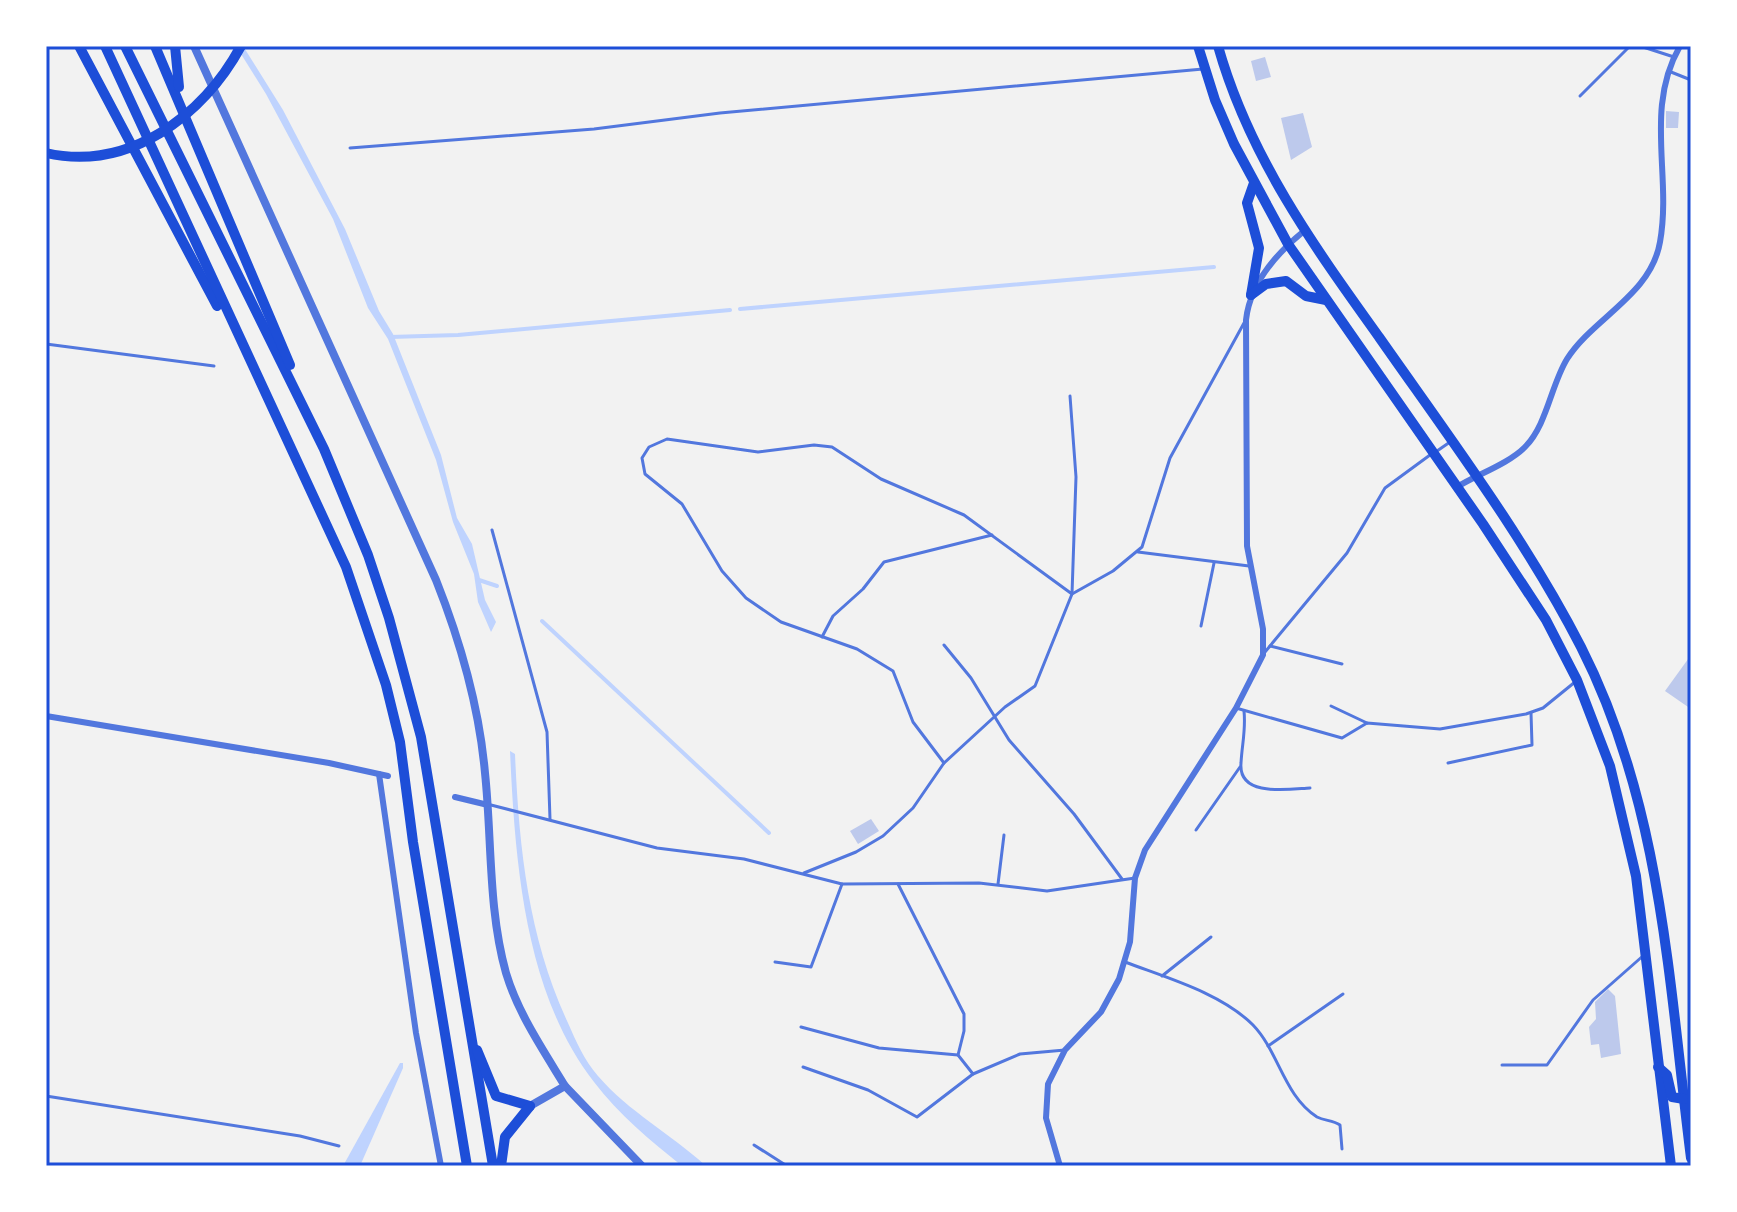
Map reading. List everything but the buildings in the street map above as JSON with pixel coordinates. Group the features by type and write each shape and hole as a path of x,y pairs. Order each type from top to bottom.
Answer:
{"main road":[{"path":"79,46 266,400"},
{"path":"105,46 266,400 346,567 386,685 400,742 413,842 467,1166"},
{"path":"125,46 324,449"},
{"path":"155,46 181,101 368,555 406,675 421,737 493,1166"},
{"path":"175,46 181,101"},
{"path":"46,153 85,156 119,152 150,141 194,109 241,46"},
{"path":"1198,46 1203,69 1254,183 1288,244 1546,620 1577,680 1610,766 1636,876 1671,1166"},
{"path":"1218,46 1261,159 1304,231 1475,476 1549,589 1581,648 1626,756 1649,837 1658,885 1691,1158"},
{"path":"1251,295 1259,248 1247,203 1254,183"},
{"path":"1251,295 1266,284 1286,281 1306,296 1326,300"},
{"path":"1414,426 1432,414"},
{"path":"464,1006 490,1087 506,1101 530,1106 505,1137 501,1166"},
{"path":"1658,1067 1669,1078 1672,1097 1684,1099"}],"street":[{"path":"194,46 441,591 463,654 475,704 488,805 495,904 506,971 522,1011 565,1086 642,1166"},
{"path":"1457,487 1528,444 1567,359 1632,292 1655,258 1663,211 1659,128 1668,70 1680,46"},
{"path":"1060,1166 1045,1106 1048,1084 1065,1050 1101,1012 1125,962 1135,878 1155,834 1240,710 1263,655 1263,629 1249,566 1246,320 1251,295 1288,244 1304,231"},
{"path":"46,716 388,776"},
{"path":"379,774 416,1033 441,1166"},
{"path":"455,797 488,805"},
{"path":"530,1106 565,1086"}],"lane":[{"path":"1580,96 1630,46"},
{"path":"1640,46 1674,57"},
{"path":"350,148 594,129 720,113 1203,69"},
{"path":"1668,70 1691,80"},
{"path":"1072,594 1113,571 1138,552 1146,540 1170,458 1246,320"},
{"path":"46,344 214,366"},
{"path":"804,873 856,852 883,836 913,808 944,763 1035,686 1072,594 1076,477 1070,396"},
{"path":"944,763 913,722 893,671 857,649 781,622 746,598 729,580 682,504 645,474 642,458 649,447 667,439 758,452 814,445 832,447 881,479 964,515 1072,594"},
{"path":"1263,655 1347,553 1385,488 1451,441"},
{"path":"492,530 547,732 550,819"},
{"path":"822,637 833,616 863,589 884,562 992,535"},
{"path":"1138,552 1249,566"},
{"path":"1201,626 1214,563"},
{"path":"944,645 1009,740 1074,814 1122,879"},
{"path":"1270,646 1342,664"},
{"path":"1331,706 1367,723 1440,729 1531,713 1543,708 1577,680"},
{"path":"1196,830 1240,767 1246,735 1240,710 1342,738 1367,723"},
{"path":"1448,763 1532,745 1531,713"},
{"path":"1240,767 1247,780 1257,788 1310,788"},
{"path":"488,805 657,848 726,855 842,884 998,884 1047,891 1135,878"},
{"path":"998,884 1004,835"},
{"path":"775,962 811,967 842,884"},
{"path":"898,884 964,1014 966,1022 958,1055"},
{"path":"1162,976 1211,937"},
{"path":"1502,1065 1547,1065 1593,1000 1644,955"},
{"path":"1125,962 1162,976 1244,1017 1268,1046 1288,1085 1307,1108 1317,1117 1340,1125 1342,1149"},
{"path":"1268,1046 1343,994"},
{"path":"801,1027 867,1046 958,1055 973,1074"},
{"path":"803,1067 868,1090 917,1117 973,1074 1020,1054 1065,1050"},
{"path":"46,1096 270,1131 339,1146"},
{"path":"754,1145 787,1166"}],"water":[{"path":"236,46 243,46 283,110 345,229 379,311 393,334 441,455 457,518 472,544 485,600 496,622 491,632 478,602 474,574 453,522 436,460 388,339 368,308 333,219 266,94"},
{"path":"510,751 515,754 519,823 535,925 554,991 577,1043 593,1070 610,1089 706,1166 682,1166 614,1106 570,1046 552,1008 538,966 520,880"},
{"path":"400,1063 403,1063 403,1068 360,1166 343,1166"}],"waterway":[{"path":"740,309 1214,267"},
{"path":"390,337 458,335 730,310"},
{"path":"479,580 497,586"},
{"path":"542,621 769,833"}]}
